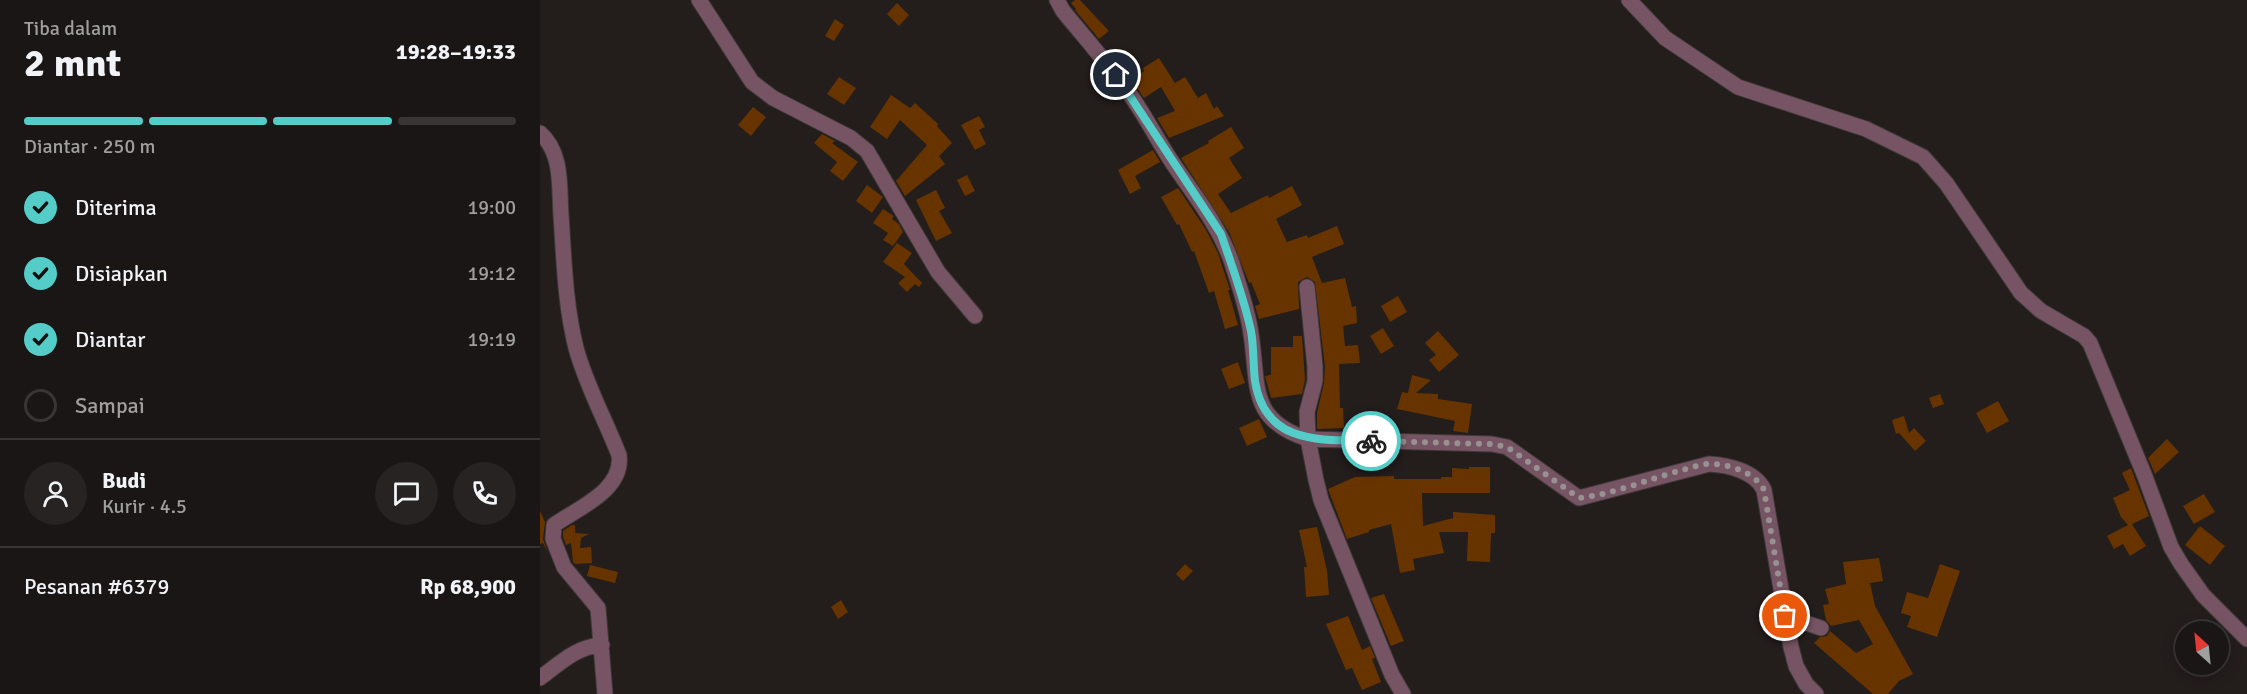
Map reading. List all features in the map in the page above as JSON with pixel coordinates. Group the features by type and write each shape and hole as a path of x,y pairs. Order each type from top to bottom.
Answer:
{"street":[{"path":"699,0 752,82 773,98 851,138 867,151 938,272 975,316"},
{"path":"1057,0 1063,11 1133,99 1157,140 1221,234 1251,332 1255,382 1264,409 1290,433 1308,439 1492,444 1507,447 1579,498 1708,464 1725,465 1754,477 1761,483 1764,490 1785,616 1796,666 1806,684 1816,694"},
{"path":"1629,0 1665,38 1738,87 1866,129 1923,157 1946,183 2021,292 2041,311 2084,336 2090,343 2144,474 2171,547 2204,595 2247,639"},
{"path":"540,134 549,141 558,166 566,285 576,348 585,376 619,455 620,465 617,475 606,489 574,514 555,525 553,539 564,567 598,608 605,694"},
{"path":"1307,287 1315,367 1315,381 1307,412 1308,439 1321,500 1388,665 1404,694"},
{"path":"1785,616 1821,628"},
{"path":"540,678 570,655 590,645 602,645"}],"building":[{"path":"1080,0 1109,31 1099,39 1075,10 1071,3"},
{"path":"897,3 909,15 899,26 887,14"},
{"path":"835,19 844,25 834,41 825,36"},
{"path":"1159,58 1175,83 1185,77 1198,98 1206,93 1214,109 1217,106 1224,116 1169,138 1157,118 1175,111 1161,87 1144,98 1132,81 1144,71 1143,68"},
{"path":"839,77 856,88 844,105 827,94"},
{"path":"891,95 910,108 915,103 938,124 937,126 952,143 939,156 945,164 905,196 896,181 927,145 900,120 887,139 870,127"},
{"path":"753,107 766,117 751,136 738,125"},
{"path":"979,116 985,127 979,130 986,144 975,150 961,125"},
{"path":"1231,127 1244,148 1229,158 1242,178 1218,194 1231,213 1292,186 1302,205 1276,219 1287,242 1307,235 1308,238 1337,226 1344,244 1312,257 1322,283 1345,278 1352,307 1356,306 1357,323 1343,326 1345,346 1358,345 1360,363 1339,364 1340,408 1343,408 1344,428 1317,429 1317,413 1325,367 1315,282 1307,277 1298,282 1299,309 1259,319 1255,306 1260,304 1229,232 1181,158 1209,143 1208,141"},
{"path":"822,134 835,141 832,143 858,162 843,181 830,171 837,162 814,143"},
{"path":"1153,150 1160,162 1135,176 1141,188 1130,194 1118,170"},
{"path":"967,175 975,191 965,196 957,180"},
{"path":"867,185 883,197 872,213 856,201"},
{"path":"1178,188 1205,228 1218,253 1238,325 1225,329 1214,291 1209,293 1194,251 1192,252 1179,224 1177,225 1161,197"},
{"path":"936,190 945,208 939,211 952,233 936,241 916,200"},
{"path":"883,209 894,216 892,219 899,224 903,232 893,246 883,240 888,233 873,223"},
{"path":"897,243 912,253 904,264 922,283 919,287 915,284 907,292 898,283 905,277 883,262"},
{"path":"1398,296 1407,312 1390,322 1381,306"},
{"path":"1383,328 1394,346 1381,354 1370,336"},
{"path":"1438,331 1459,355 1439,372 1429,360 1436,355 1425,343"},
{"path":"1293,336 1302,336 1305,380 1302,394 1271,398 1265,376 1271,375 1271,347 1293,347"},
{"path":"1238,362 1245,383 1229,389 1221,369"},
{"path":"1412,375 1431,380 1416,393 1438,394 1438,399 1472,404 1468,433 1453,431 1455,421 1397,409 1402,392 1408,393"},
{"path":"1940,394 1944,404 1933,408 1929,398"},
{"path":"1998,401 2009,421 1987,433 1976,413"},
{"path":"1904,416 1909,433 1914,428 1926,441 1915,451 1899,433 1896,434 1892,420"},
{"path":"1259,419 1267,437 1247,446 1239,428"},
{"path":"2167,439 2179,452 2155,474 2148,458"},
{"path":"1469,467 1490,467 1490,493 1422,493 1423,526 1453,518 1453,512 1495,515 1495,533 1491,533 1490,562 1467,561 1468,532 1439,532 1444,553 1413,559 1415,570 1400,573 1391,524 1347,539 1328,489 1355,477 1394,476 1394,479 1441,479 1441,477 1452,477 1452,468 1469,469"},
{"path":"2131,468 2149,516 2132,524 2146,546 2130,556 2123,544 2114,549 2107,536 2128,525 2121,517 2113,498 2130,490 2122,473"},
{"path":"2204,494 2215,512 2194,524 2183,506"},
{"path":"540,511 545,522 543,539 548,554 543,543 540,544"},
{"path":"575,525 575,533 589,534 581,538 580,548 591,547 592,563 575,564 573,562 571,543 566,545 563,537 563,531"},
{"path":"2200,526 2225,546 2210,565 2185,545"},
{"path":"1317,527 1327,571 1329,595 1306,597 1304,567 1307,567 1299,530"},
{"path":"1879,558 1883,581 1870,583 1875,606 1913,674 1899,681 1888,694 1873,694 1814,643 1820,637 1827,636 1830,631 1856,653 1873,644 1859,620 1831,626 1826,620 1823,605 1829,604 1825,589 1846,584 1843,562"},
{"path":"1185,564 1193,571 1183,581 1176,574"},
{"path":"1940,564 1960,571 1937,637 1907,627 1911,616 1901,613 1907,592 1928,598"},
{"path":"590,565 618,572 615,583 587,576"},
{"path":"1384,594 1404,641 1391,646 1371,598"},
{"path":"841,600 848,612 838,619 831,607"},
{"path":"1348,616 1362,650 1370,646 1375,658 1372,659 1381,682 1362,690 1352,668 1346,670 1326,624"}],"way so far":[{"path":"1371,441 1492,444 1507,447 1579,498 1708,464 1725,465 1754,477 1761,483 1764,490 1785,616"}],"route":[{"path":"1116,75 1221,234 1251,332 1255,382 1264,409 1282,428 1308,439 1371,441"}]}
